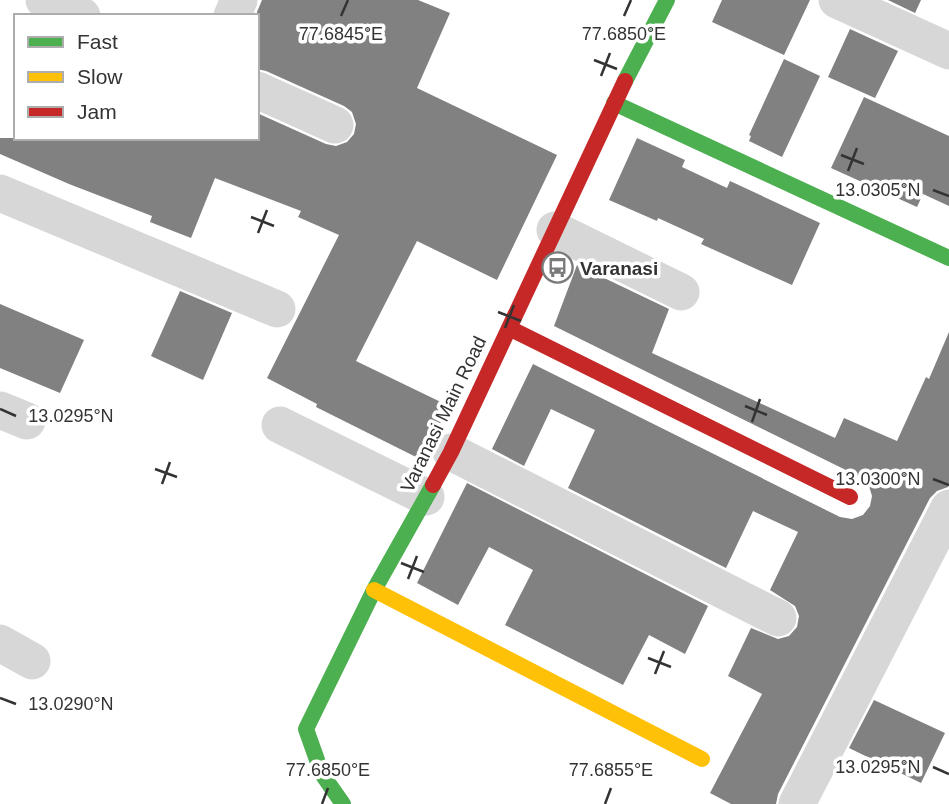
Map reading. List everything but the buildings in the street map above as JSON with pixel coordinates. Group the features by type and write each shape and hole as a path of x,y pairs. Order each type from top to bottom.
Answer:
{"street":[{"path":"44,0 77,14"},
{"name":"Varanasi Main Road","path":"343,804 322,774 306,729 374,590 451,452 614,103 667,0"},
{"path":"837,0 949,51"},
{"path":"259,91 335,125"},
{"path":"614,103 949,258"},
{"path":"0,193 277,309"},
{"path":"555,230 681,292"},
{"path":"509,328 850,496"},
{"path":"280,425 426,497"},
{"path":"451,452 778,618"},
{"path":"797,804 949,508"},
{"path":"374,590 702,759"},
{"path":"0,643 32,661"}],"traffic: fast":[{"path":"625,81 667,0"},
{"path":"614,103 949,258"},
{"path":"343,804 322,774 306,729 374,590 433,485"}],"traffic: slow":[{"path":"374,590 702,759"}],"traffic: jam":[{"path":"433,485 625,81"},
{"path":"509,328 850,497"}],"place":[{"name":"Varanasi","path":"557,268"}]}
